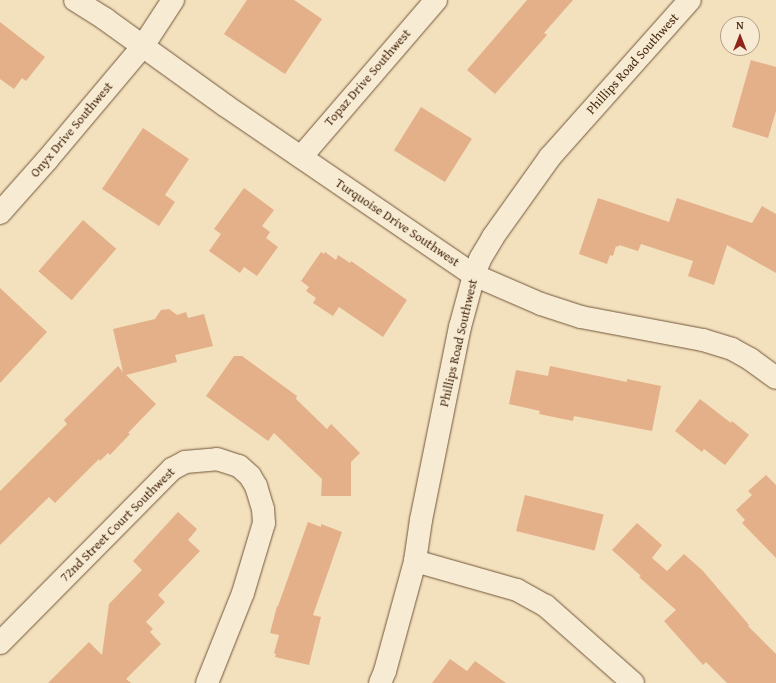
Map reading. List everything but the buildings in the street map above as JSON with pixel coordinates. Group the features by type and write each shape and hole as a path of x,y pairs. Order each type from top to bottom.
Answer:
{"street":[{"name":"Turquoise Drive Southwest","path":"74,0 474,275 541,304 581,317 703,340 732,349 750,359 776,378"},
{"name":"Onyx Drive Southwest","path":"0,213 47,160 143,46 173,0"},
{"name":"Topaz Drive Southwest","path":"301,157 436,0"},
{"name":"Phillips Road Southwest","path":"380,683 385,671 415,561 460,327 474,275 493,237 550,157 690,0"},
{"name":"72nd Street Court Southwest","path":"0,643 172,469 186,462 217,459 239,466 250,476 256,486 263,509 264,522 243,593 225,636 214,681"},
{"path":"415,561 517,590 546,606 633,683"}]}
